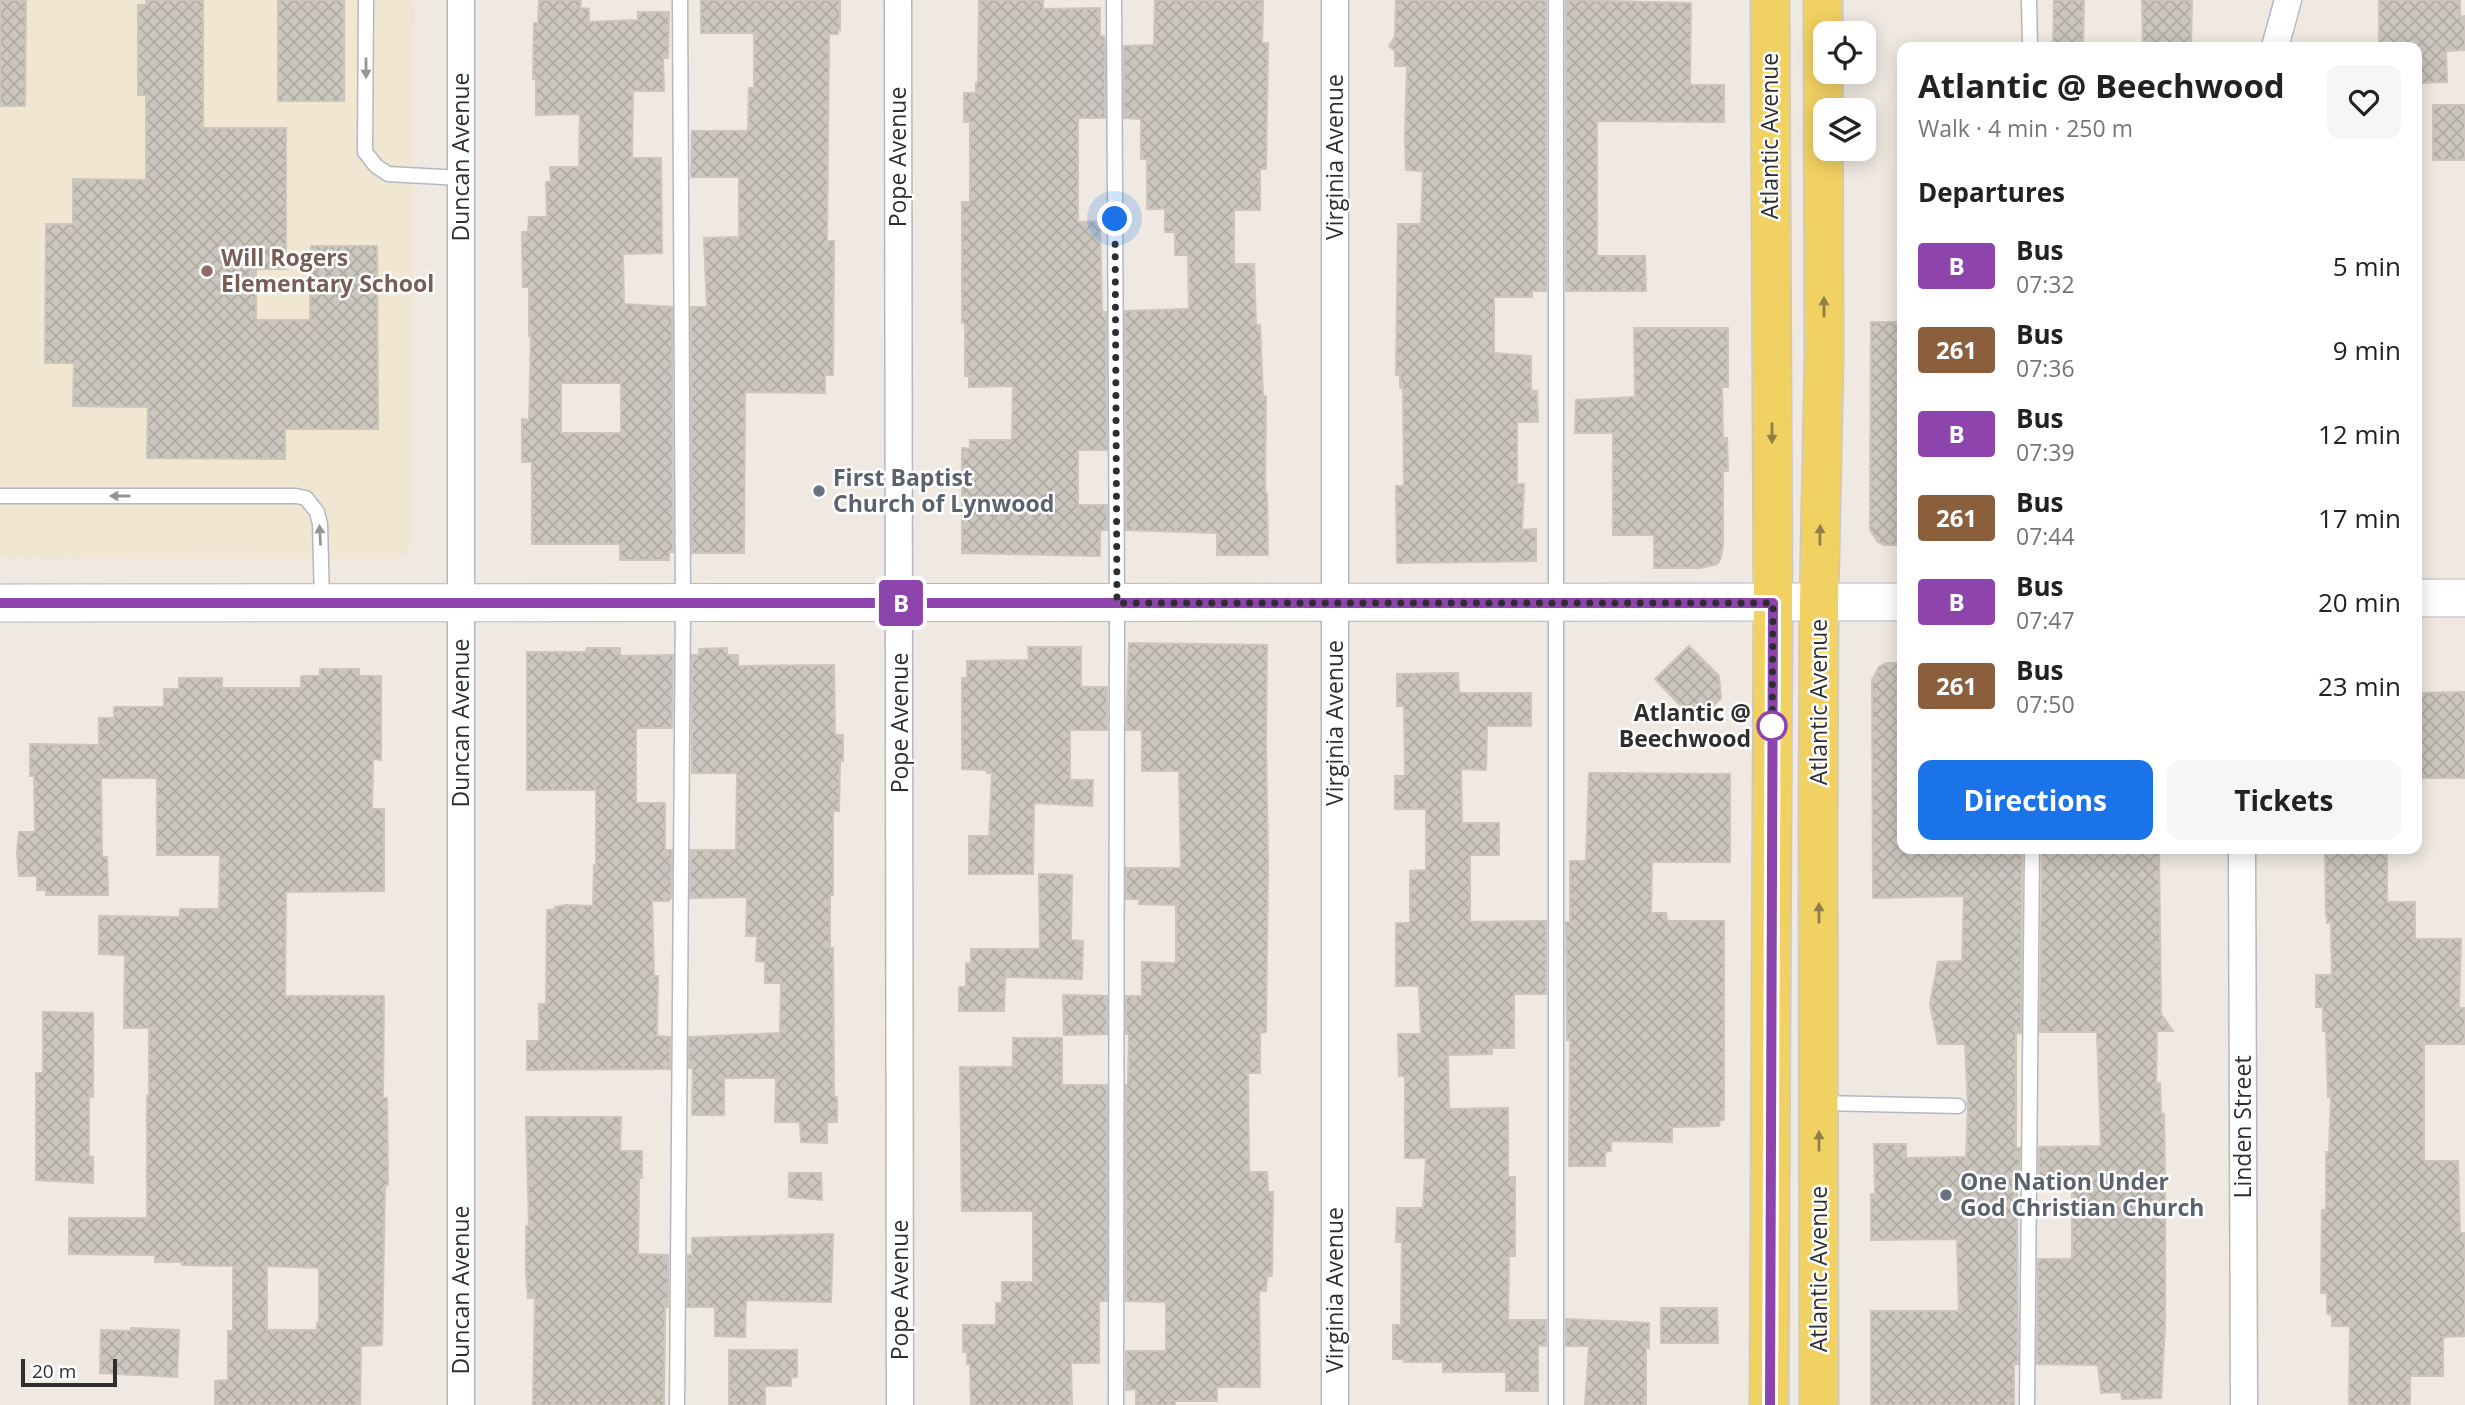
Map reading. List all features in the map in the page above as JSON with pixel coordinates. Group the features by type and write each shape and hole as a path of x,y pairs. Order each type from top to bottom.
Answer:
{"main road":[{"name":"Atlantic Avenue","path":"1769,1405 1773,603 1770,0"},
{"name":"Atlantic Avenue","path":"1819,1405 1819,603 1824,357 1823,0"}],"street":[{"name":"Duncan Avenue","path":"461,0 461,1405"},
{"name":"Pope Avenue","path":"898,0 900,1405"},
{"name":"Virginia Avenue","path":"1335,0 1335,1405"},
{"path":"2276,42 2288,0"},
{"path":"2422,598 2465,598"},
{"path":"0,603 1897,602"},
{"name":"Linden Street","path":"2242,854 2244,1405"}],"lane":[{"path":"366,0 365,152 376,166 388,174 461,178"},
{"path":"677,1405 683,603 680,0"},
{"path":"1114,0 1117,603 1116,1405"},
{"path":"1556,0 1556,1405"},
{"path":"2029,0 2030,42"},
{"path":"0,496 306,498 317,512 320,524 322,603"},
{"path":"2027,1405 2032,854"},
{"path":"1819,1103 1958,1106"}],"shaded area":[{"name":"Will Rogers Elementary School","path":"0,0 414,0 412,542 406,554 398,559 0,558"}],"building":[{"path":"0,0 26,0 25,106 0,106"},
{"path":"146,0 203,0 203,128 286,128 286,269 256,269 256,320 310,320 311,246 377,246 378,429 285,429 285,459 147,458 148,407 73,406 74,363 45,363 46,224 73,224 73,179 146,180 146,95 138,95 138,5 146,5"},
{"path":"278,0 344,0 344,101 278,101"},
{"path":"539,0 581,0 580,8 589,9 589,22 638,20 638,12 669,12 668,58 663,58 664,91 633,91 632,158 661,158 662,253 623,254 624,304 672,307 673,552 669,552 669,560 620,560 620,544 532,544 532,462 522,462 522,419 529,420 531,336 529,287 523,287 522,232 528,232 529,217 547,217 546,182 551,182 550,167 579,167 580,114 536,115 536,79 533,79 534,23 538,23","holes":["561,383 621,383 621,433 561,433"]},
{"path":"701,0 840,0 840,30 838,29 838,34 829,34 827,241 834,241 833,375 825,375 825,393 745,392 744,553 692,553 691,307 707,307 704,238 739,237 739,177 691,177 692,131 748,131 749,88 754,88 754,33 701,33"},
{"path":"979,0 1043,0 1043,9 1100,8 1100,36 1104,36 1105,46 1105,118 1078,118 1078,222 1100,221 1102,312 1106,312 1107,450 1078,450 1078,505 1107,505 1107,530 1100,530 1100,556 962,553 962,448 970,449 970,440 1012,440 1013,386 969,387 969,376 965,376 962,202 970,202 970,122 964,122 964,93 976,93 978,83"},
{"path":"1155,0 1263,0 1262,43 1268,43 1266,169 1260,169 1260,210 1234,210 1234,264 1254,264 1256,325 1260,325 1263,396 1266,396 1265,493 1268,555 1217,555 1217,533 1126,530 1125,311 1189,309 1188,255 1175,255 1175,232 1165,232 1165,209 1147,209 1147,159 1141,159 1141,119 1124,118 1124,46 1154,45"},
{"path":"1396,0 1546,0 1546,291 1532,291 1532,297 1494,297 1494,353 1531,356 1531,391 1537,391 1538,422 1517,422 1517,484 1524,484 1522,530 1536,529 1536,561 1397,563 1396,486 1404,486 1403,388 1400,388 1400,375 1396,375 1398,224 1421,224 1423,171 1406,170 1407,66 1395,66 1395,51 1389,46 1395,37"},
{"path":"1566,0 1691,3 1690,85 1724,85 1724,122 1597,121 1597,256 1645,256 1646,291 1566,291"},
{"path":"2054,0 2084,0 2083,42 2053,42"},
{"path":"2142,0 2192,0 2191,42 2143,42"},
{"path":"2379,0 2460,0 2460,17 2465,16 2465,50 2446,51 2447,82 2422,83 2422,42 2379,42"},
{"path":"2433,105 2465,105 2465,160 2433,160"},
{"path":"1871,322 1897,322 1897,545 1878,542 1870,530"},
{"path":"1634,328 1728,328 1728,387 1722,387 1723,438 1727,438 1728,471 1723,471 1723,545 1717,564 1700,568 1654,568 1654,535 1613,535 1613,433 1575,433 1576,400 1635,397"},
{"path":"1129,643 1267,645 1266,1032 1260,1033 1260,1073 1248,1073 1249,1172 1267,1172 1268,1192 1273,1192 1272,1276 1267,1276 1266,1291 1259,1291 1260,1387 1217,1387 1217,1401 1175,1401 1175,1405 1136,1405 1136,1389 1126,1390 1126,1351 1166,1351 1166,1302 1126,1301 1126,1085 1129,1034 1126,1034 1126,996 1142,996 1142,962 1176,963 1176,905 1139,904 1139,899 1126,899 1126,868 1181,868 1179,771 1142,771 1142,730 1126,730"},
{"path":"1689,646 1719,676 1721,698 1696,722 1655,679"},
{"path":"1028,647 1081,647 1081,687 1107,687 1107,730 1070,730 1070,780 1093,780 1092,806 1034,803 1033,874 969,874 969,836 989,836 992,773 987,773 987,770 962,769 962,678 967,678 967,661 1029,660"},
{"path":"587,648 620,648 620,656 673,655 672,728 636,728 636,803 665,803 665,850 672,850 671,898 669,901 652,901 654,976 658,976 657,1036 670,1037 670,1069 527,1070 527,1041 539,1041 539,1004 546,1004 547,910 566,905 593,906 596,790 527,790 527,652 586,652"},
{"path":"727,648 727,655 738,655 738,666 834,665 835,735 843,735 843,761 840,761 839,811 833,811 833,895 830,895 834,1097 837,1097 837,1122 827,1122 827,1143 801,1142 800,1122 775,1122 776,1078 724,1078 724,1115 692,1115 693,1068 689,1068 689,1037 780,1033 781,983 765,983 765,962 756,961 757,936 746,936 747,897 690,898 691,850 736,850 737,773 692,773 692,655 699,655 699,649"},
{"path":"1886,663 1897,663 1897,854 2022,854 2021,1033 2016,1033 2016,1148 2020,1148 2017,1185 2018,1364 2014,1364 2014,1405 1871,1405 1871,1311 1959,1311 1957,1239 1871,1240 1871,1194 1875,1194 1874,1144 1906,1144 1906,1158 1966,1157 1968,1107 1965,1044 1938,1044 1930,1004 1938,962 1962,961 1964,896 1873,898 1872,680 1879,667"},
{"path":"320,669 359,669 359,676 381,676 381,760 373,759 372,809 384,809 384,891 286,892 285,996 384,996 383,1098 387,1098 388,1185 385,1185 382,1345 361,1346 360,1405 215,1405 215,1381 228,1380 228,1331 233,1331 233,1266 155,1262 155,1255 69,1254 69,1218 147,1218 149,1028 124,1028 125,955 99,954 99,916 180,917 180,909 219,909 220,855 157,855 157,778 101,778 102,857 107,857 108,895 46,895 46,890 37,890 37,876 19,876 17,853 19,832 35,832 34,776 30,776 30,744 99,745 99,718 114,718 114,707 164,707 164,689 179,689 179,678 222,678 222,688 301,688 301,676 320,676","holes":["267,1266 319,1268 317,1330 267,1330"]},
{"path":"1458,673 1459,693 1531,693 1531,726 1487,726 1486,770 1461,769 1462,823 1499,823 1499,855 1470,855 1470,922 1546,921 1546,994 1514,994 1514,1048 1492,1048 1492,1054 1448,1055 1449,1109 1508,1108 1508,1177 1515,1177 1515,1256 1509,1256 1508,1320 1546,1320 1546,1346 1538,1345 1538,1391 1506,1391 1506,1372 1443,1372 1443,1362 1404,1362 1404,1359 1393,1359 1393,1325 1401,1325 1402,1242 1396,1242 1397,1208 1423,1208 1426,1158 1405,1158 1405,1076 1399,1076 1398,1034 1421,1034 1419,986 1396,986 1396,923 1410,923 1410,871 1426,870 1426,809 1395,809 1395,776 1405,776 1404,706 1397,706 1397,674"},
{"path":"2465,692 2465,778 2422,778 2422,693"},
{"path":"1589,773 1730,774 1730,862 1652,862 1651,913 1666,913 1667,921 1724,921 1724,1120 1720,1120 1719,1126 1672,1127 1672,1142 1611,1141 1611,1151 1605,1152 1605,1166 1569,1166 1570,1039 1567,1040 1566,922 1570,922 1570,861 1586,861"},
{"path":"2042,854 2159,854 2161,1014 2173,1031 2157,1031 2156,1084 2160,1083 2161,1114 2164,1114 2165,1173 2165,1326 2161,1398 2122,1399 2121,1392 2101,1393 2098,1365 2037,1364 2038,1259 2072,1259 2072,1184 2039,1185 2039,1147 2101,1146 2097,1032 2040,1032"},
{"path":"2325,854 2387,854 2387,902 2415,902 2415,939 2461,939 2459,1008 2465,1008 2465,1044 2424,1044 2424,1161 2458,1161 2460,1233 2465,1233 2465,1336 2443,1337 2443,1376 2410,1376 2410,1405 2349,1405 2350,1326 2332,1326 2332,1315 2327,1313 2327,1293 2321,1293 2322,1210 2326,1210 2326,1152 2329,1152 2331,1097 2328,1097 2323,1007 2316,1007 2316,975 2332,975 2331,923 2327,923"},
{"path":"1039,874 1072,875 1071,940 1083,941 1082,979 1005,977 1004,1011 959,1011 959,987 966,987 966,963 971,964 971,949 1040,949"},
{"path":"1063,995 1107,996 1107,1034 1064,1035"},
{"path":"43,1012 93,1013 93,1097 89,1097 89,1156 93,1157 93,1183 36,1180 36,1073 43,1073"},
{"path":"1013,1038 1062,1038 1062,1085 1107,1085 1107,1301 1099,1301 1099,1363 1071,1363 1072,1405 971,1405 970,1364 967,1364 967,1352 963,1352 963,1325 996,1325 996,1303 1002,1303 1002,1282 1033,1282 1033,1211 962,1211 960,1067 1013,1067"},
{"path":"526,1117 621,1117 620,1151 642,1151 638,1254 668,1255 664,1405 533,1405 535,1298 528,1298 526,1273 526,1226 529,1226"},
{"path":"789,1173 821,1173 822,1200 789,1197"},
{"path":"833,1234 831,1302 746,1300 745,1337 715,1336 715,1307 687,1307 688,1255 692,1255 692,1238"},
{"path":"1661,1308 1717,1308 1718,1343 1661,1343"},
{"path":"1566,1319 1649,1323 1649,1348 1646,1347 1646,1405 1585,1405 1589,1346 1566,1346"},
{"path":"131,1328 179,1330 177,1377 100,1373 101,1330 131,1331"},
{"path":"729,1350 797,1350 797,1377 791,1377 791,1386 765,1386 765,1405 729,1405"}],"bus line":[{"name":"B","path":"0,603 1773,603 1770,1405"}],"place":[{"name":"Will Rogers Elementary School","path":"207,271"},
{"name":"First Baptist Church of Lynwood","path":"819,491"},
{"name":"Atlantic @ Beechwood","path":"1772,726"},
{"name":"One Nation Under God Christian Church","path":"1946,1195"}],"route":[{"path":"1115,219 1117,603 1773,603 1772,737 1772,726"}]}
